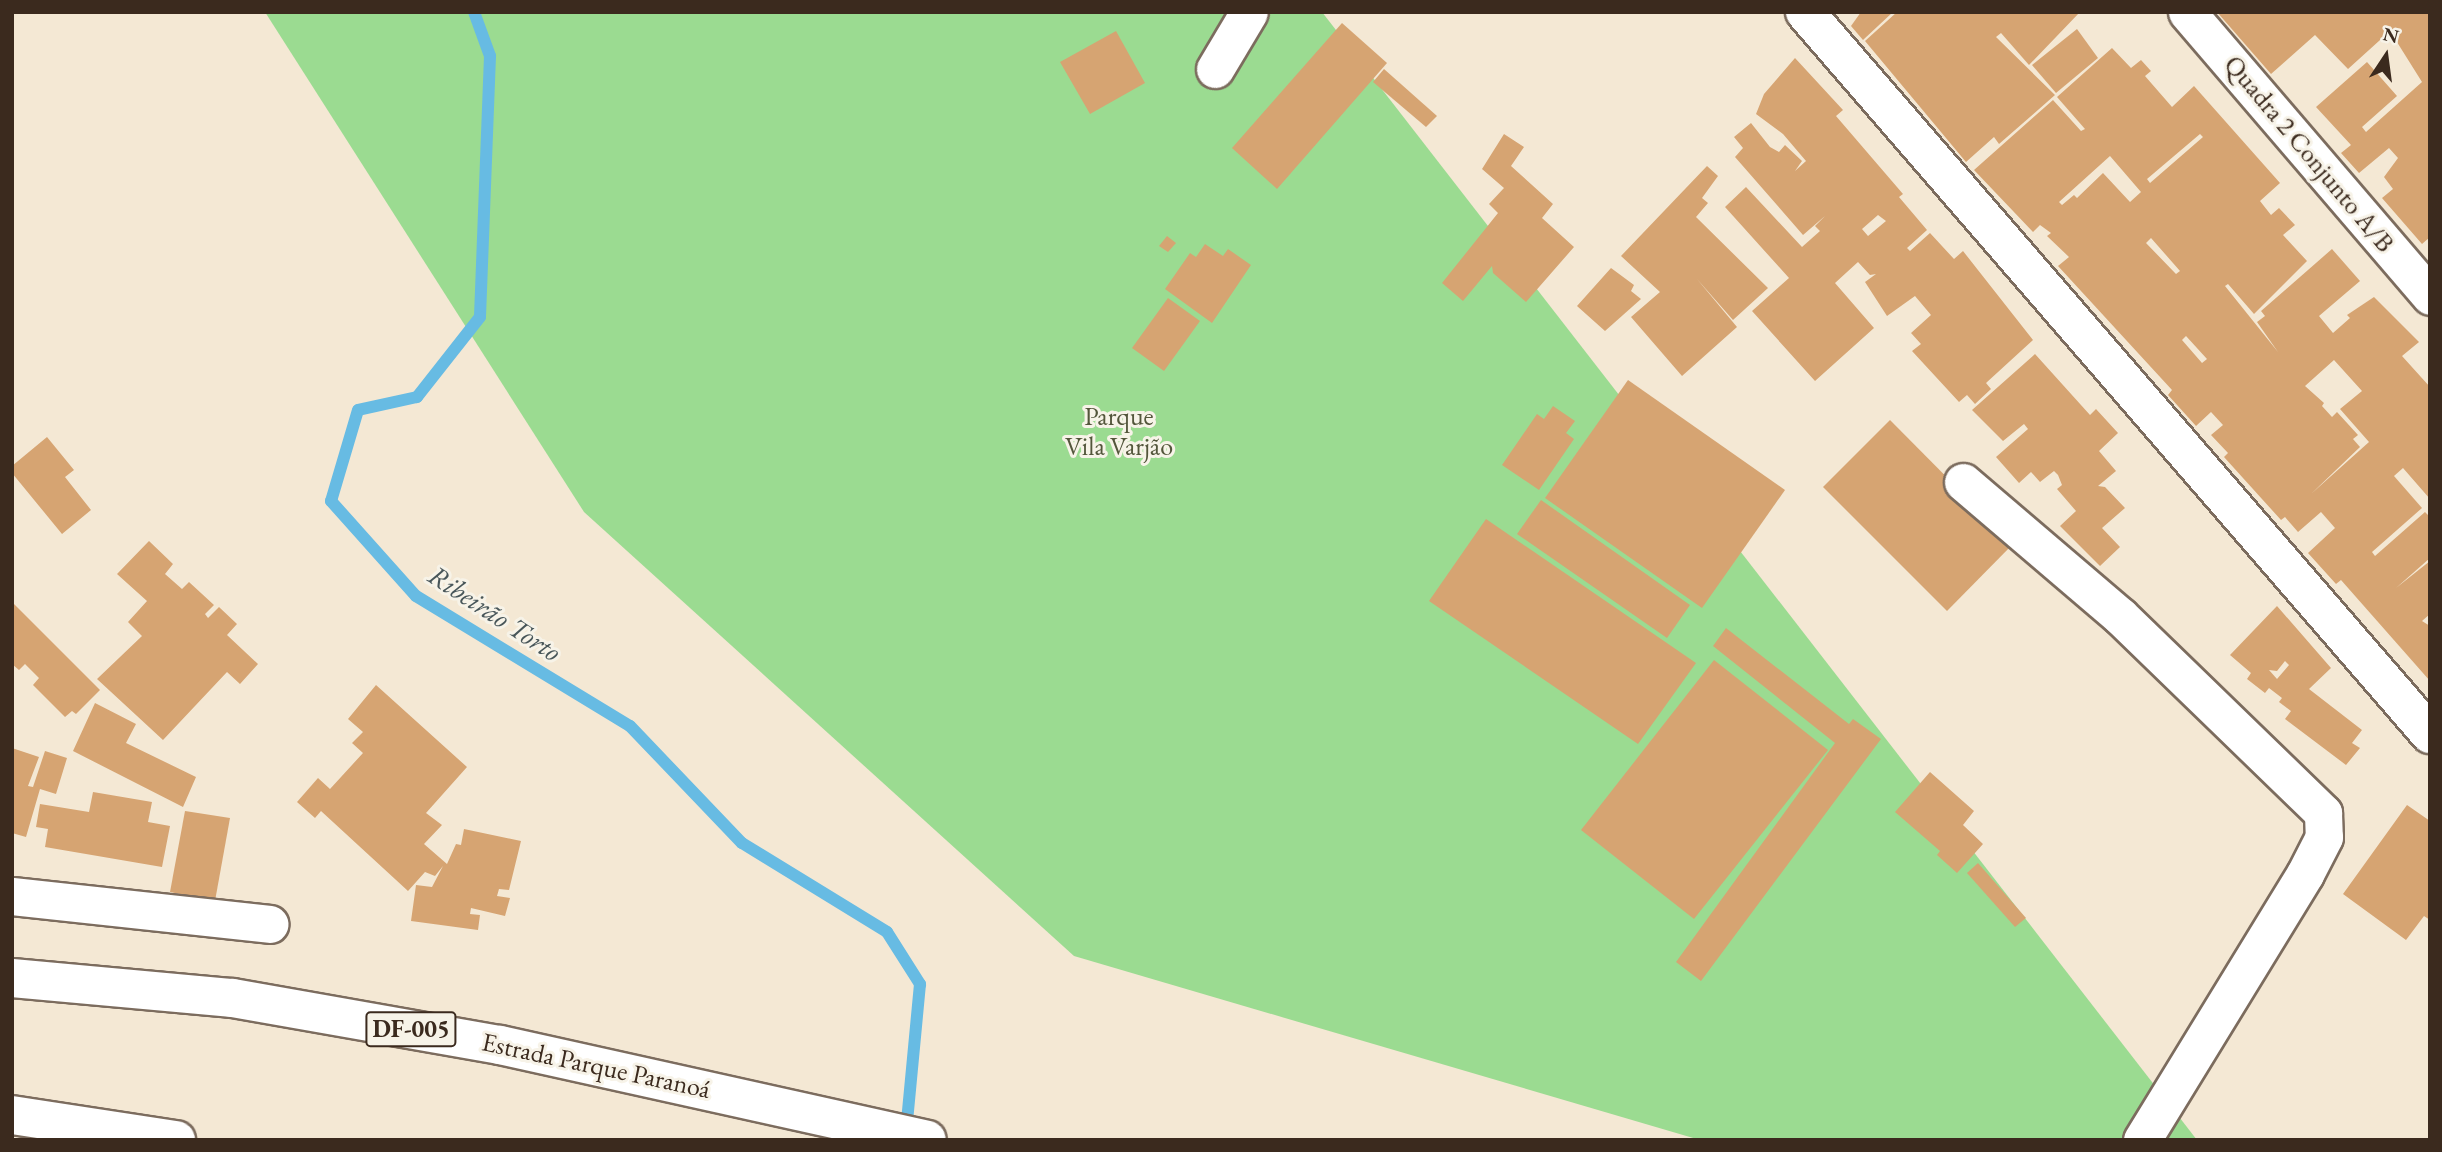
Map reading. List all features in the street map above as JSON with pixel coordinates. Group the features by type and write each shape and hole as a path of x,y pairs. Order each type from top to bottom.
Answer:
{"main road":[{"path":"1808,13 2430,734"},
{"name":"Estrada Parque Paranoá","path":"12,978 233,998 500,1045 805,1110 927,1140"},
{"path":"12,1115 176,1140"}],"street":[{"path":"1215,69 1249,12"},
{"name":"Quadra 2 Conjunto A/B","path":"2188,12 2430,296"},
{"path":"1963,482 2120,616 2323,813 2324,838 2305,874 2142,1140"},
{"path":"12,896 269,924"}],"green space":[{"name":"Parque Vila Varjão","path":"265,12 1322,12 2197,1140 1700,1140 1074,956 584,512"}],"building":[{"path":"1861,12 1893,12 1863,40 1851,26"},
{"path":"1897,12 2080,12 2029,65 2001,33 1996,37 2055,95 1999,144 1994,137 1966,162 1865,41"},
{"path":"2217,12 2430,12 2430,237 2422,244 2382,198 2393,189 2384,177 2398,158 2389,148 2359,173 2341,153 2351,145 2316,107 2367,62 2397,96 2362,127 2366,132 2422,82 2390,31 2348,69 2315,35 2271,74"},
{"path":"1342,23 1387,63 1277,189 1232,148"},
{"path":"2077,29 2098,58 2056,93 2032,65"},
{"path":"1116,31 1145,83 1090,114 1060,62"},
{"path":"2112,48 2131,68 2141,60 2151,71 2145,76 2172,107 2194,86 2280,183 2260,201 2271,215 2279,208 2295,225 2283,235 2307,261 2254,314 2228,284 2225,286 2278,352 2257,322 2265,316 2261,311 2332,249 2360,281 2319,316 2333,333 2350,318 2347,315 2374,297 2419,342 2402,356 2430,387 2430,499 2403,468 2394,476 2422,508 2372,552 2375,556 2425,512 2430,517 2430,558 2396,588 2430,561 2430,614 2422,621 2430,626 2430,681 2341,580 2336,584 2308,553 2335,528 2321,512 2298,532 2285,517 2281,520 2224,457 2228,453 2211,435 2223,425 2211,412 2196,426 2168,395 2172,390 2058,266 2069,257 2047,236 2051,233 2040,225 2033,232 1974,170 2053,100 2081,131 2085,129 2057,97","holes":["2200,134 2203,137 2150,183 2147,179","2110,156 2141,192 2130,202 2103,173 2077,198 2074,195 2062,205 2059,202","2151,238 2180,271 2176,274 2146,243","2186,336 2207,359 2202,363 2182,340","2334,360 2362,391 2340,409 2369,442 2311,494 2360,447 2353,439 2358,435 2337,412 2332,417 2322,406 2324,403 2305,386"]},
{"path":"1795,58 1843,110 1836,116 1903,194 1899,197 1927,230 1907,248 1910,251 1930,233 1954,259 1963,251 2033,340 1986,383 1991,389 1975,404 1967,395 1959,402 1912,351 1921,344 1911,333 1931,315 1915,296 1887,316 1865,282 1876,274 1870,275 1858,262 1835,283 1874,328 1815,381 1752,311 1789,278 1725,207 1746,187 1802,247 1820,231 1815,226 1825,216 1803,235 1735,157 1743,148 1734,137 1751,123 1770,147 1779,152 1785,145 1802,161 1795,171 1806,161 1783,134 1756,114 1764,94","holes":["1878,215 1886,221 1868,236 1862,229"]},
{"path":"1384,69 1437,116 1426,127 1373,82"},
{"path":"1504,134 1524,147 1511,166 1553,204 1542,218 1574,247 1526,302 1493,273 1492,266 1463,301 1442,283 1498,213 1489,204 1504,188 1482,169"},
{"path":"1707,166 1718,176 1702,198 1708,203 1696,217 1768,288 1733,320 1697,279 1737,327 1682,376 1631,317 1660,292 1621,256"},
{"path":"1167,236 1176,243 1168,252 1159,246"},
{"path":"1205,244 1223,256 1228,249 1251,265 1212,323 1165,289 1190,253 1196,257"},
{"path":"1611,268 1634,285 1631,291 1641,299 1605,331 1577,306"},
{"path":"1168,298 1200,321 1164,371 1132,348"},
{"path":"2035,354 2090,415 2096,409 2118,433 2099,451 2116,471 2098,486 2105,487 2125,508 2102,528 2120,547 2100,566 2060,526 2076,511 2057,489 2062,485 2058,475 2054,471 2040,482 2031,472 2019,483 1996,457 2028,429 2024,424 2003,441 1972,410"},
{"path":"1628,380 1785,490 1702,608 1545,498"},
{"path":"1553,406 1575,421 1566,433 1574,439 1539,490 1502,465 1537,414 1544,419"},
{"path":"1890,420 2013,544 1947,611 1823,487"},
{"path":"47,437 74,470 65,477 91,510 62,534 12,473 12,466"},
{"path":"1541,500 1690,605 1667,638 1517,534"},
{"path":"1486,519 1696,663 1638,744 1429,601"},
{"path":"149,541 173,564 165,574 182,589 189,582 214,605 205,614 208,618 219,607 237,624 227,635 258,664 240,684 227,672 163,740 97,679 142,636 128,622 147,601 117,574"},
{"path":"12,602 100,690 76,714 72,711 65,717 33,685 39,678 25,664 19,670 12,664"},
{"path":"2277,606 2331,668 2309,689 2362,730 2352,743 2360,748 2346,765 2285,719 2291,711 2279,702 2282,698 2269,688 2265,693 2247,679 2251,673 2230,655","holes":["2285,661 2289,665 2277,679 2269,670 2277,671"]},
{"path":"1726,628 1849,724 1853,719 1881,739 1701,981 1676,962 1835,743 1713,646"},
{"path":"1714,660 1828,750 1694,919 1581,830"},
{"path":"376,685 467,767 426,813 442,825 424,844 447,864 456,844 461,845 464,829 521,841 509,890 499,889 497,896 510,898 505,916 471,908 470,914 480,915 478,930 411,921 416,885 432,887 443,866 435,876 425,872 408,891 321,811 315,818 297,802 318,778 330,789 363,753 352,743 363,732 348,719"},
{"path":"95,703 136,724 126,743 196,777 183,807 73,751"},
{"path":"12,748 39,757 28,786 33,787 45,751 67,758 56,794 40,789 26,837 12,833"},
{"path":"1930,772 1974,811 1963,825 1983,844 1957,873 1937,855 1940,851 1895,812"},
{"path":"93,792 152,802 148,822 170,826 162,867 45,847 48,829 36,827 40,804 89,812"},
{"path":"2407,805 2430,821 2430,920 2424,916 2406,940 2343,894"},
{"path":"185,811 230,818 215,901 170,892"},
{"path":"1978,863 2026,918 2015,927 1967,873"}],"waterway":[{"name":"Ribeirão Torto","path":"474,12 490,56 480,317 417,397 358,410 331,501 416,596 630,726 742,843 887,932 920,984 906,1132"}]}
